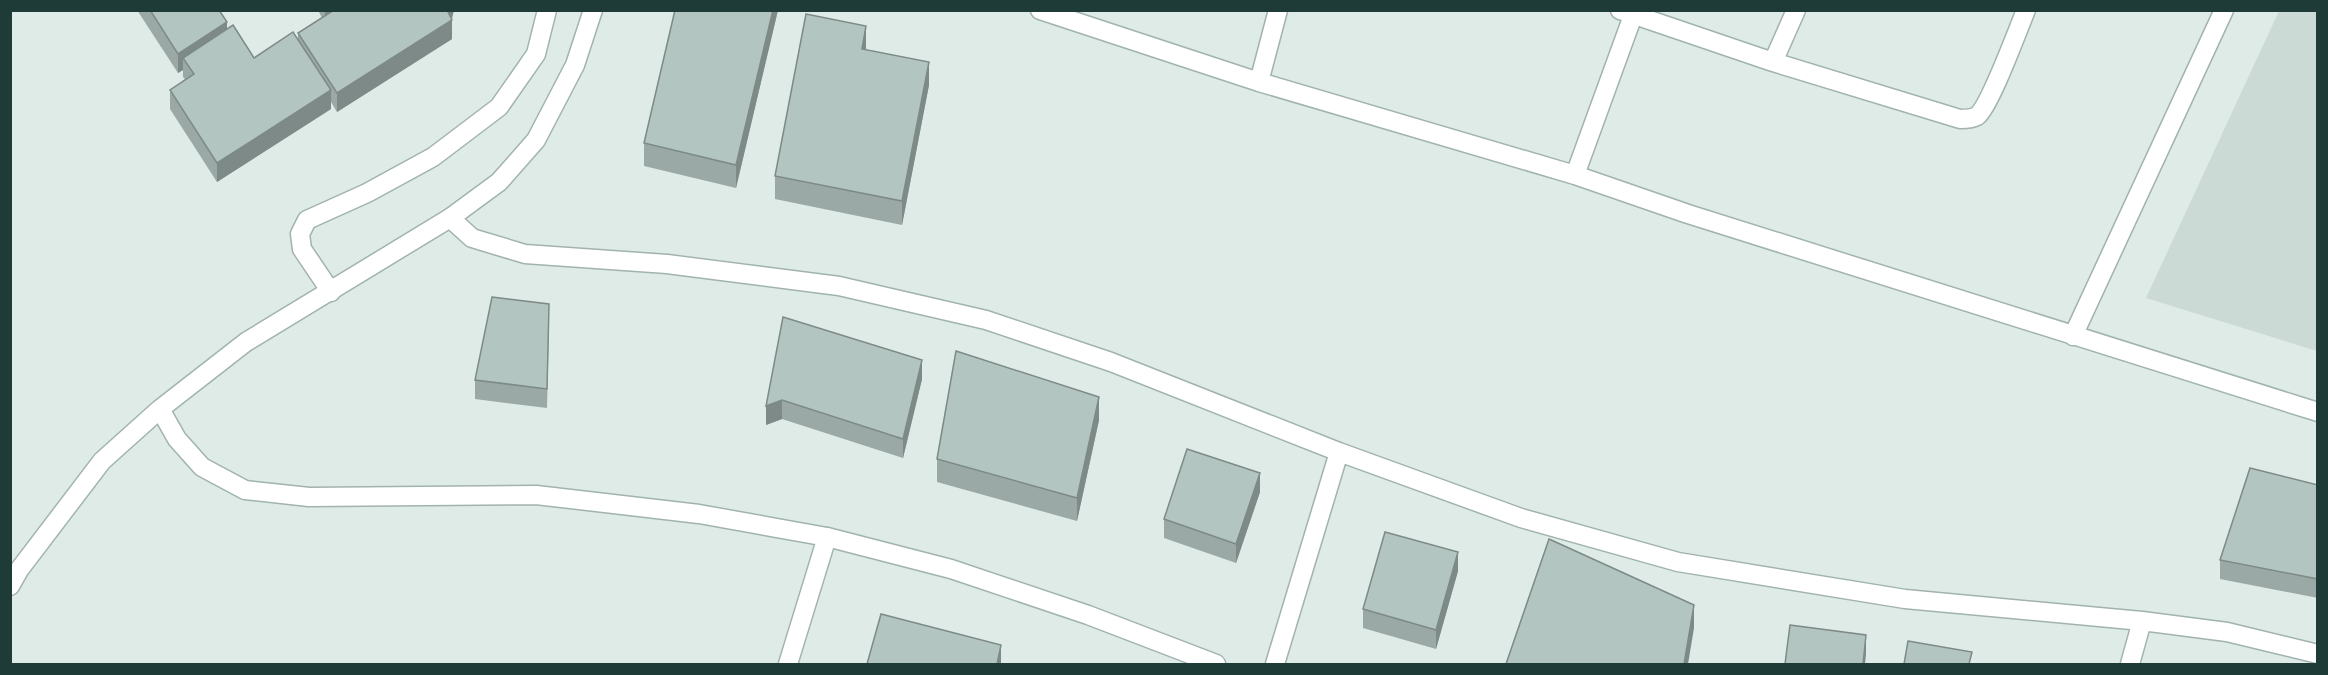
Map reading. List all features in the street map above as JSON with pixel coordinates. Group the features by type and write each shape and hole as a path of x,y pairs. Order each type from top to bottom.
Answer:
{"street":[{"path":"330,292 302,249 300,234 307,220 367,193 433,157 499,107 536,54 548,10"},
{"path":"10,586 19,570 102,461 160,409 246,342 450,218 499,182 536,140 575,65 593,10"},
{"path":"1040,10 1258,82 1575,176 1688,214 2318,412"},
{"path":"1258,82 1278,10"},
{"path":"1773,62 1796,10"},
{"path":"1575,176 1629,12 1773,62 1960,119 1967,119 1975,117 1986,104 2026,10"},
{"path":"2073,336 2224,10"},
{"path":"450,218 472,238 525,254 667,264 839,286 986,320 1111,362 1339,452 1521,518 1678,562 1905,599 2142,621 2227,632 2318,654"},
{"path":"160,409 177,439 202,467 245,490 309,497 536,495 699,514 827,537 951,569 1088,615 1216,664"},
{"path":"1275,664 1339,452"},
{"path":"788,664 827,537"},
{"path":"2130,664 2142,621"}],"shaded area":[{"path":"2279,11 2317,11 2317,351 2146,298"}],"building":[{"path":"150,10 219,10 227,22 178,54"},
{"path":"334,10 447,10 452,20 337,93 298,33"},
{"path":"675,10 773,10 736,165 644,143"},
{"path":"806,14 866,26 862,49 929,62 902,201 775,176"},
{"path":"233,25 254,58 293,32 331,90 217,163 170,90 194,74 183,58"},
{"path":"492,297 549,304 547,389 475,380"},
{"path":"783,317 922,360 903,439 782,400 766,406"},
{"path":"956,351 1099,397 1077,498 937,459"},
{"path":"1187,449 1260,473 1236,544 1164,519"},
{"path":"2250,468 2318,485 2318,579 2220,560"},
{"path":"1385,532 1458,552 1436,630 1363,609"},
{"path":"1549,539 1694,605 1684,664 1506,664"},
{"path":"881,614 1001,645 997,664 867,664"},
{"path":"1790,625 1866,635 1863,664 1785,664"},
{"path":"1908,641 1972,652 1969,664 1904,664"}]}
